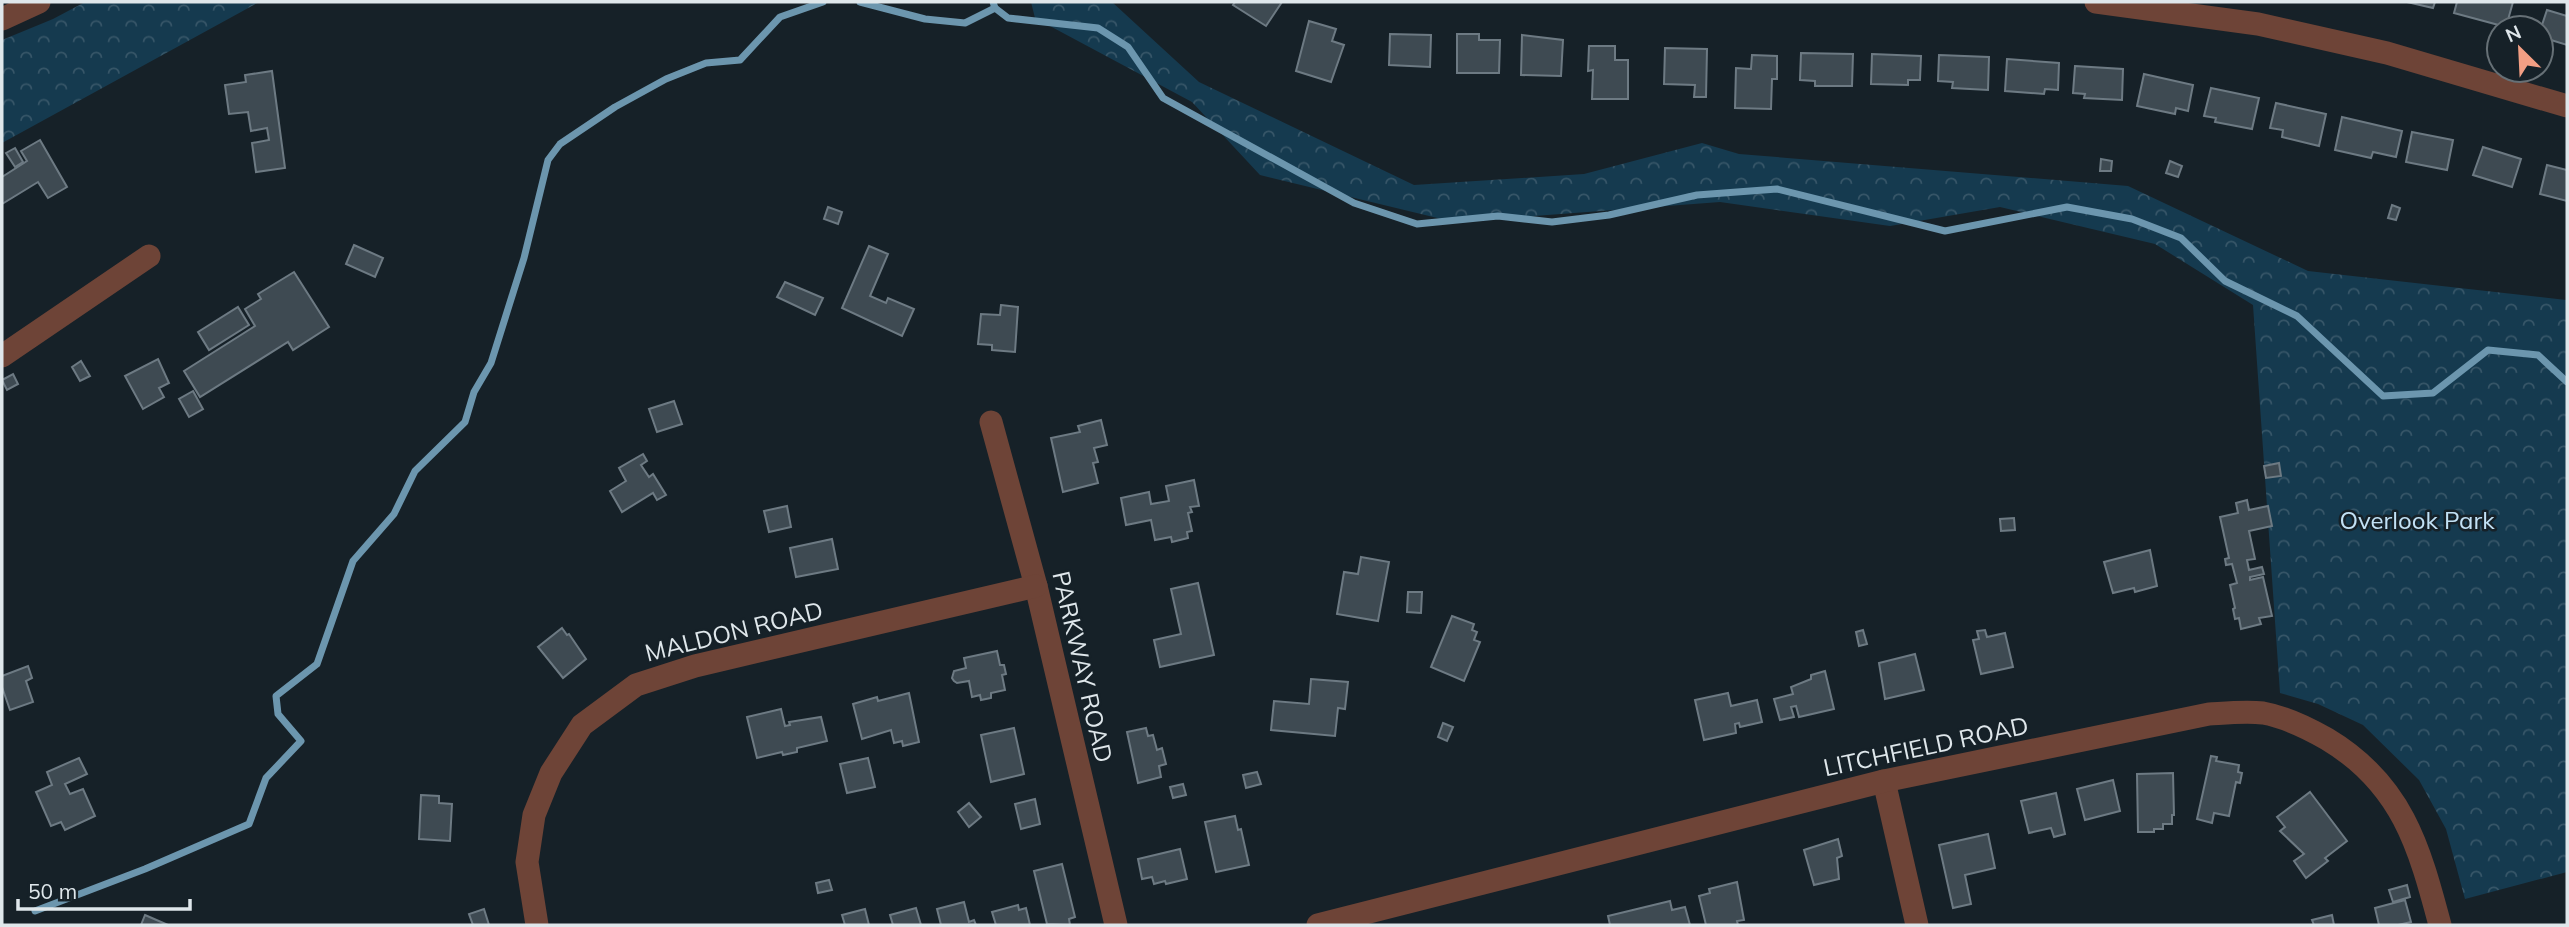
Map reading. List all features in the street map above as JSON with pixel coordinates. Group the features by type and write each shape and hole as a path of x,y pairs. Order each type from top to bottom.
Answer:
{"street":[{"path":"2,19 39,2"},
{"path":"2096,2 2258,24 2387,53 2567,106"},
{"path":"2,356 149,256"},
{"name":"PARKWAY ROAD","path":"991,422 1037,586 1116,925"},
{"name":"MALDON ROAD","path":"537,925 527,862 534,815 551,773 582,725 636,685 695,666 1037,586"},
{"name":"LITCHFIELD ROAD","path":"1318,925 1884,781 2209,713 2262,713 2289,720 2314,731 2350,753 2383,786 2401,810 2414,841 2440,925"},
{"path":"1884,781 1917,925"}],"green space":[{"path":"85,2 259,2 2,143 2,40 53,19"},
{"name":"Overlook Park","path":"1031,2 1112,2 1199,82 1414,185 1584,174 1702,143 1739,154 2128,186 2308,271 2566,300 2567,290 2567,872 2465,899 2446,829 2419,780 2363,725 2318,704 2280,693 2253,305 2155,244 2000,207 1890,226 1720,202 1454,222 1260,175 1192,102 1035,18"}],"building":[{"path":"1235,2 1282,2 1266,26 1233,5"},
{"path":"2407,2 2435,2 2433,8"},
{"path":"2457,2 2513,2 2510,14 2485,14 2485,21 2454,13"},
{"path":"2547,10 2567,16 2567,45 2555,41 2555,14 2546,14"},
{"path":"1309,21 1336,29 1332,41 1344,45 1331,82 1296,71"},
{"path":"1390,34 1431,35 1430,67 1389,65"},
{"path":"1457,34 1479,34 1479,40 1500,40 1499,73 1457,73"},
{"path":"1522,35 1563,40 1561,76 1521,75"},
{"path":"1589,46 1615,46 1615,60 1628,60 1628,99 1592,99 1593,70 1588,71"},
{"path":"1665,48 1707,49 1706,97 1694,97 1695,85 1664,84"},
{"path":"1801,53 1853,54 1852,86 1815,86 1815,81 1800,80"},
{"path":"1872,54 1921,56 1920,80 1908,80 1908,85 1871,84"},
{"path":"1752,55 1777,56 1777,79 1772,79 1771,109 1735,108 1736,68 1751,69"},
{"path":"1939,55 1989,57 1988,90 1952,88 1953,82 1938,81"},
{"path":"2007,59 2059,63 2058,90 2045,89 2044,94 2005,91"},
{"path":"2075,66 2123,69 2122,100 2084,98 2085,94 2073,93"},
{"path":"272,71 285,168 256,172 252,143 269,140 267,128 251,131 248,112 229,114 225,85 246,82 245,75"},
{"path":"2144,74 2193,85 2188,111 2176,108 2175,114 2137,106"},
{"path":"2211,88 2259,98 2252,129 2215,122 2216,118 2204,116"},
{"path":"2276,103 2326,114 2319,146 2282,137 2283,130 2270,128"},
{"path":"2342,117 2402,131 2396,157 2373,152 2371,158 2335,150"},
{"path":"2412,132 2453,140 2447,170 2406,162"},
{"path":"40,140 67,187 48,198 38,182 2,204 2,177 27,161 21,151"},
{"path":"2483,147 2521,159 2512,187 2473,175"},
{"path":"15,148 23,162 15,167 6,153"},
{"path":"2101,159 2112,161 2111,171 2100,171"},
{"path":"2170,161 2182,166 2178,177 2166,173"},
{"path":"2547,165 2567,170 2567,201 2540,194"},
{"path":"2392,205 2400,208 2396,220 2388,218"},
{"path":"828,207 842,212 838,224 824,219"},
{"path":"354,245 383,258 375,277 346,264"},
{"path":"869,246 888,254 870,296 886,303 888,298 914,309 902,336 842,308"},
{"path":"294,272 329,327 293,350 288,342 200,397 184,371 255,326 245,309 261,299 258,294"},
{"path":"785,282 823,298 815,315 777,297"},
{"path":"1001,305 1018,307 1015,352 992,350 992,345 978,344 981,314 1000,315"},
{"path":"238,307 249,325 209,350 198,332"},
{"path":"158,359 169,383 159,388 164,397 143,409 125,376"},
{"path":"81,361 90,376 80,381 72,367"},
{"path":"13,374 18,384 7,390 2,380"},
{"path":"193,391 203,409 189,417 179,399"},
{"path":"674,401 682,424 657,432 649,409"},
{"path":"1101,420 1107,445 1094,448 1098,462 1093,463 1098,483 1063,492 1051,438 1080,432 1078,426"},
{"path":"643,454 647,461 641,465 649,477 653,474 666,495 657,500 653,493 622,512 610,491 626,481 619,468"},
{"path":"2279,463 2281,476 2266,478 2264,466"},
{"path":"1194,480 1199,506 1190,507 1192,512 1188,513 1192,531 1187,532 1188,538 1172,542 1171,537 1155,540 1151,520 1126,525 1121,498 1149,492 1151,504 1169,501 1166,486"},
{"path":"2247,500 2249,510 2268,506 2272,526 2249,531 2255,559 2247,560 2249,570 2262,567 2264,574 2250,577 2250,580 2263,577 2272,616 2259,618 2261,624 2241,629 2239,618 2235,619 2230,585 2237,583 2232,564 2226,565 2225,559 2229,558 2220,517 2238,513 2236,503"},
{"path":"787,506 791,527 769,532 764,511"},
{"path":"2014,518 2015,530 2001,531 2000,519"},
{"path":"832,539 838,569 796,577 790,548"},
{"path":"2150,550 2157,586 2135,592 2134,588 2113,593 2104,562"},
{"path":"1361,557 1389,562 1378,621 1337,614 1344,572 1358,574"},
{"path":"1198,583 1214,655 1160,667 1154,640 1181,634 1171,589"},
{"path":"1408,592 1422,592 1421,613 1407,612"},
{"path":"1452,616 1474,624 1472,630 1477,632 1474,640 1480,642 1464,681 1431,667"},
{"path":"562,628 586,659 563,678 538,647"},
{"path":"1863,630 1867,644 1859,646 1856,632"},
{"path":"1985,630 1987,637 2005,633 2013,667 1981,674 1973,640 1979,639 1977,631"},
{"path":"997,651 1000,665 1004,665 1006,674 1002,675 1005,690 991,693 991,698 981,700 980,695 972,697 969,681 957,683 952,678 954,671 966,668 964,658"},
{"path":"1915,654 1924,690 1885,699 1879,663"},
{"path":"28,666 32,678 26,681 33,702 10,710 2,687 2,676"},
{"path":"1825,671 1834,709 1799,717 1796,706 1791,707 1794,717 1780,720 1774,699 1793,694 1791,687 1811,679 1811,675"},
{"path":"1311,679 1348,682 1345,709 1338,708 1335,736 1271,730 1274,701 1309,704"},
{"path":"909,693 919,742 903,746 902,741 894,743 891,730 862,739 853,704 877,697 878,701"},
{"path":"1728,693 1731,706 1757,700 1762,722 1740,727 1739,723 1735,724 1736,733 1704,740 1695,700"},
{"path":"781,709 785,726 790,725 789,722 821,717 827,741 797,748 797,752 783,755 782,752 757,758 747,717"},
{"path":"1443,723 1453,727 1447,741 1438,737"},
{"path":"1014,728 1024,774 991,782 981,735"},
{"path":"1146,728 1148,736 1153,735 1157,750 1162,748 1166,764 1159,766 1161,777 1138,783 1127,732"},
{"path":"2211,756 2217,757 2216,761 2239,765 2238,772 2242,773 2240,783 2236,782 2229,816 2214,813 2212,823 2197,819"},
{"path":"79,758 87,774 65,784 70,794 83,789 95,816 65,830 61,822 51,826 36,792 52,785 47,772"},
{"path":"868,758 875,787 847,793 840,764"},
{"path":"1257,772 1261,784 1246,788 1243,775"},
{"path":"2173,773 2172,824 2163,824 2163,829 2154,829 2154,832 2138,832 2137,774"},
{"path":"2113,780 2120,811 2085,820 2077,789"},
{"path":"1183,784 1186,795 1173,798 1170,787"},
{"path":"2310,792 2347,841 2325,858 2328,861 2306,878 2294,861 2304,854 2280,831 2285,827 2277,817"},
{"path":"2056,793 2065,834 2054,837 2051,828 2029,833 2021,801"},
{"path":"421,795 439,796 439,803 452,804 450,841 419,839"},
{"path":"1035,799 1040,824 1021,829 1015,804"},
{"path":"969,803 981,817 969,827 958,812"},
{"path":"1235,816 1238,830 1241,829 1249,865 1216,872 1205,822"},
{"path":"1988,834 1995,868 1965,875 1971,904 1953,908 1939,845"},
{"path":"1838,839 1842,856 1837,858 1839,879 1814,885 1804,850"},
{"path":"1180,849 1187,879 1154,884 1152,877 1142,879 1138,859"},
{"path":"1062,864 1075,917 1069,919 1070,925 1047,924 1034,871"},
{"path":"829,880 832,890 818,893 816,883"},
{"path":"1737,882 1744,920 1737,921 1738,925 1706,925 1699,896 1710,893 1709,889"},
{"path":"2407,885 2410,897 2393,902 2389,890"},
{"path":"2405,900 2411,922 2379,925 2375,908"},
{"path":"1670,901 1672,910 1685,907 1690,925 1610,925 1608,916"},
{"path":"964,902 969,922 974,920 976,925 941,925 937,909"},
{"path":"1018,905 1019,910 1026,908 1030,925 996,925 992,912"},
{"path":"916,908 921,925 893,925 890,915"},
{"path":"484,909 489,925 473,925 469,914"},
{"path":"865,909 869,925 845,925 842,915"},
{"path":"145,915 168,925 141,925"},
{"path":"2332,915 2334,925 2314,925 2312,920"}],"waterway":[{"path":"35,911 145,869 249,824 266,778 301,741 278,714 276,696 317,664 353,561 394,514 415,471 465,422 474,392 491,363 524,258 548,160 560,144 615,107 666,79 706,63 740,60 780,17 823,2"},
{"path":"860,2 925,19 965,23 995,8"},
{"path":"993,2 995,8 1008,18 1098,28 1128,47 1163,98 1354,203 1417,224 1498,216 1552,222 1609,215 1697,195 1777,189 1945,231 2067,207 2132,219 2181,238 2225,281 2297,316 2383,396 2433,393 2488,350 2538,355 2567,382"}]}
